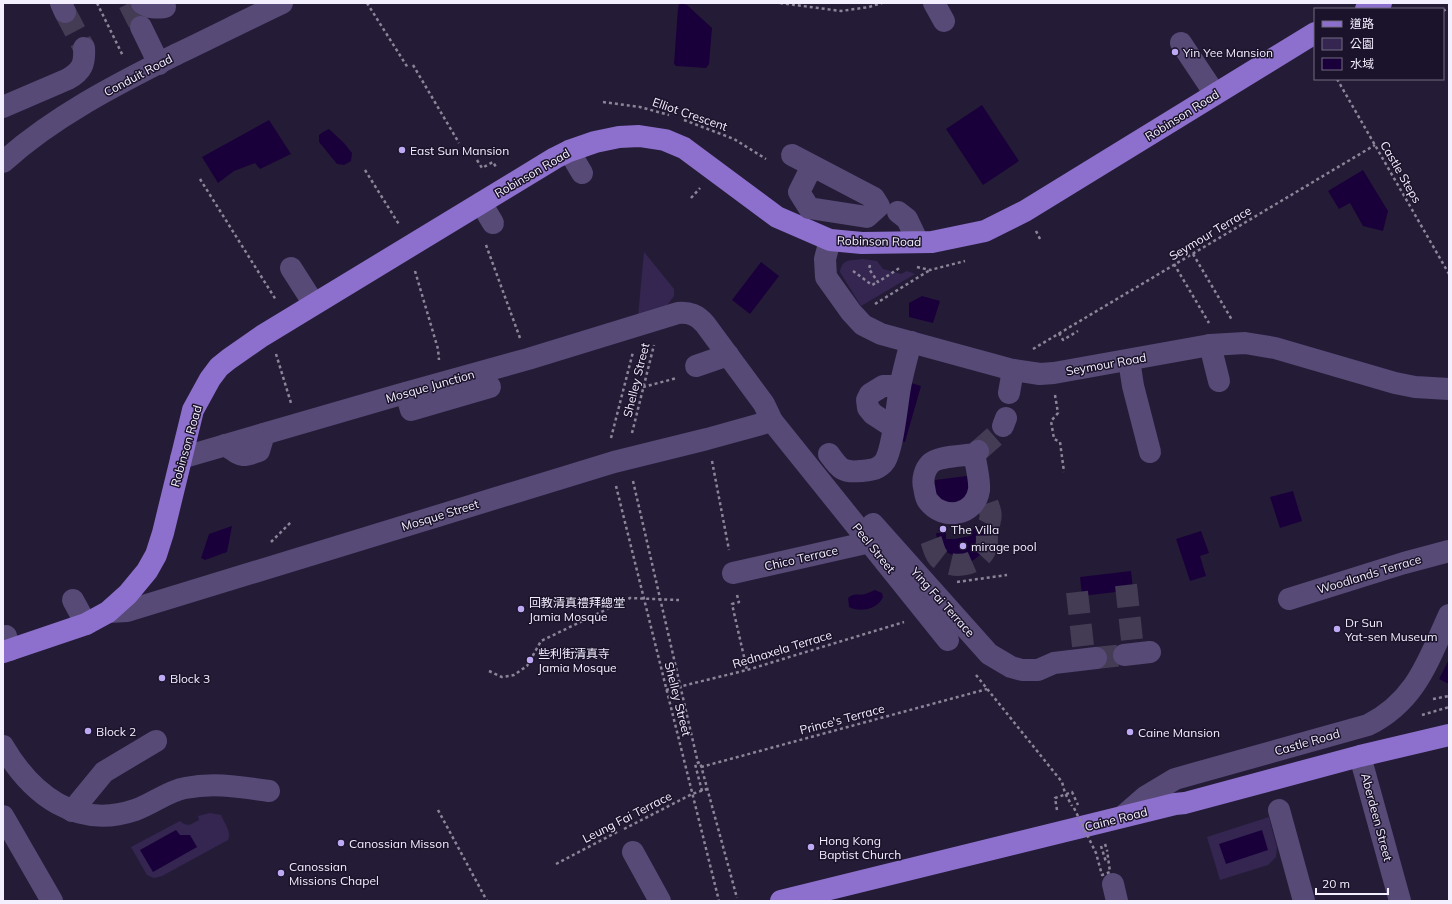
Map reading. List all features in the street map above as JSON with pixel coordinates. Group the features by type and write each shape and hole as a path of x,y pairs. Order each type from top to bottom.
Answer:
{"main road":[{"path":"1368,8 1381,3"},
{"name":"Robinson Road","path":"6,646 57,626 86,624 108,612 128,594 147,571 156,555 163,533 193,410 210,379 219,368 241,350 314,304 555,158 569,151 595,142 619,137 639,136 665,140 684,148 777,217 830,240 862,243 932,242 985,231 1025,211 1314,34"},
{"name":"Caine Road","path":"781,901 1175,804 1185,803 1360,756 1449,735"}],"street":[{"path":"142,3 146,6 155,8 164,7"},
{"name":"Conduit Road","path":"3,162 20,147 80,106 119,84 282,3"},
{"path":"141,26 159,64"},
{"path":"1181,43 1215,94"},
{"path":"3,107 68,79 76,74 84,62 84,48"},
{"path":"569,151 582,173"},
{"path":"792,155 874,198 879,206 867,216 809,208 799,192 808,174"},
{"path":"481,203 488,232"},
{"path":"898,212 907,219 918,242"},
{"name":"Seymour Road","path":"830,240 825,259 826,277 851,312 863,325 872,331 1013,370 1040,374 1129,360 1210,335 1275,348 1395,383 1415,387 1449,389"},
{"path":"291,268 314,304"},
{"name":"Peel Street","path":"660,319 686,313 693,314 700,318 764,404 772,421 870,542 898,584 948,640"},
{"name":"Mosque Junction","path":"181,458 406,392 528,359 660,319"},
{"path":"1210,335 1219,381"},
{"path":"829,454 839,467 844,471 851,472 876,469 885,460 894,427 900,386 911,342"},
{"path":"696,366 728,355"},
{"path":"1129,360 1132,386 1150,452"},
{"path":"1009,394 1013,370"},
{"path":"894,427 872,414 868,408 867,400 870,394 883,386 900,386"},
{"path":"406,392 411,410 490,387"},
{"name":"Mosque Street","path":"108,612 127,611 355,534 614,462 772,421"},
{"path":"976,452 977,505 954,514 935,509 927,500 923,483 924,474 930,464 938,459 976,452"},
{"name":"Ying Fai Terrace","path":"842,508 862,516 874,525 989,654 1011,667 1022,670 1038,670 1054,663 1087,654"},
{"name":"Chico Terrace","path":"733,573 870,542"},
{"name":"Woodlands Terrace","path":"1289,599 1404,563 1449,551"},
{"path":"73,600 86,624"},
{"name":"Castle Road","path":"1122,817 1145,797 1175,779 1368,725 1400,703 1417,681 1449,615"},
{"path":"72,811 104,772 156,741"},
{"path":"3,746 24,775 40,791 58,805 72,811 93,816 114,815 135,810 182,788 202,784 221,784 270,790"},
{"name":"Aberdeen Street","path":"1360,756 1400,901"},
{"path":"1279,810 1304,901"},
{"path":"5,826 52,901"},
{"path":"633,852 660,901"}],"path":[{"path":"97,3 125,60"},
{"path":"367,3 408,68"},
{"path":"780,3 841,12 882,3"},
{"path":"413,65 459,143"},
{"name":"Castle Steps","path":"1338,80 1449,274"},
{"name":"Elliot Crescent","path":"603,102 640,107 669,115"},
{"name":"Elliot Crescent","path":"684,120 734,139 766,159"},
{"name":"Seymour Terrace","path":"1032,350 1375,145"},
{"path":"477,160 482,168"},
{"path":"365,170 402,230"},
{"path":"200,179 277,302"},
{"path":"1035,230 1040,239"},
{"path":"488,232 528,359"},
{"path":"1193,254 1235,326"},
{"path":"853,271 872,285 905,264"},
{"path":"1174,264 1210,335"},
{"path":"414,266 446,381"},
{"path":"869,269 878,282"},
{"path":"874,304 930,270"},
{"name":"Shelley Street","path":"631,437 660,319"},
{"name":"Shelley Street","path":"611,438 660,319"},
{"path":"1059,333 1063,340 1078,331"},
{"path":"278,362 292,409"},
{"path":"643,387 658,383"},
{"path":"1055,392 1058,413 1051,421 1054,438 1060,442 1064,472"},
{"path":"707,439 727,539"},
{"name":"Shelley Street","path":"633,482 698,762 700,762 737,898"},
{"name":"Shelley Street","path":"621,508 719,901"},
{"path":"266,546 291,522"},
{"path":"733,573 739,602 732,604 747,670"},
{"name":"Ying Fai Terrace","path":"953,582 1007,575"},
{"path":"489,671 502,677 514,675 527,666 541,641 630,598 679,600"},
{"name":"Rednaxela Terrace","path":"666,690 747,670 902,623"},
{"path":"973,671 1062,782 1065,794 1074,808 1096,853 1102,875 1110,872 1106,850"},
{"name":"Prince's Terrace","path":"701,767 987,689"},
{"path":"1430,699 1449,696"},
{"path":"1423,714 1449,706"},
{"name":"Shelley Street","path":"698,762 695,764 702,791"},
{"name":"Leung Fai Terrace","path":"556,864 692,794 707,789"},
{"path":"1058,812 1055,798 1065,794 1072,792 1078,806"},
{"path":"438,810 487,901"},
{"path":"1100,844 1102,853"}],"green space":[{"path":"644,252 674,289 674,296 663,311 638,317"},
{"path":"863,259 877,261 883,269 901,274 907,271 915,274 861,306 840,272 845,262"},
{"path":"210,813 221,815 229,834 228,840 162,876 154,878 147,875 131,847 180,821 190,825 199,820 198,816"},
{"path":"1269,817 1277,848 1276,857 1268,865 1220,880 1207,837"}],"water":[{"path":"681,3 687,5 712,28 709,64 706,68 676,66 674,64 678,8 679,4"},
{"path":"982,105 1019,161 983,185 946,129"},
{"path":"269,120 291,154 260,169 255,163 234,171 218,183 202,157"},
{"path":"329,129 352,153 351,161 344,165 337,164 319,142 319,135"},
{"path":"1363,170 1388,211 1383,231 1363,226 1350,203 1339,209 1328,191"},
{"path":"761,262 779,276 750,314 732,300"},
{"path":"922,296 940,301 933,323 909,317 909,303"},
{"path":"898,379 921,386 905,442 882,436"},
{"path":"967,476 969,487 965,496 959,502 945,502 940,498 935,487 935,480"},
{"path":"1293,491 1302,521 1280,528 1270,497"},
{"path":"232,526 227,552 205,560 201,558 209,534"},
{"name":"mirage pool","path":"980,527 981,532 989,531 983,552 971,562 965,564 963,556 948,553 941,547 937,539 936,533 946,533 946,539 955,539 970,536 972,535 970,530"},
{"path":"1201,531 1209,553 1200,556 1206,576 1190,581 1176,539"},
{"path":"1131,571 1133,590 1082,596 1080,577"},
{"path":"875,590 882,593 883,597 881,601 873,607 858,610 849,607 848,598 850,596 865,594"},
{"path":"1449,659 1449,684 1439,679"},
{"path":"176,830 180,835 190,835 197,847 153,872 140,850"},
{"path":"1262,830 1268,850 1226,864 1219,844"}],"tunnel":[{"path":"129,3 141,27"},
{"path":"65,12 84,48"},
{"path":"978,451 995,436 1003,426"},
{"path":"931,540 938,557 943,561 955,565 962,565 975,561 984,552 986,547 987,528 991,515 987,502"},
{"path":"1126,585 1132,640"},
{"path":"1077,592 1083,646"},
{"path":"1096,658 1124,655"}],"place":[{"name":"Yin Yee Mansion","path":"1175,52"},
{"name":"East Sun Mansion","path":"402,150"},
{"name":"The Villa","path":"943,529"},
{"name":"mirage pool","path":"963,546"},
{"name":"回教清真禮拜總堂 Jamia Mosque","path":"521,609"},
{"name":"Dr Sun Yat-sen Museum","path":"1337,629"},
{"name":"些利街清真寺 Jamia Mosque","path":"530,660"},
{"name":"Block 3","path":"162,678"},
{"name":"Block 2","path":"88,731"},
{"name":"Caine Mansion","path":"1130,732"},
{"name":"Canossian Misson","path":"341,843"},
{"name":"Hong Kong Baptist Church","path":"811,847"},
{"name":"Canossian Missions Chapel","path":"281,873"}]}
